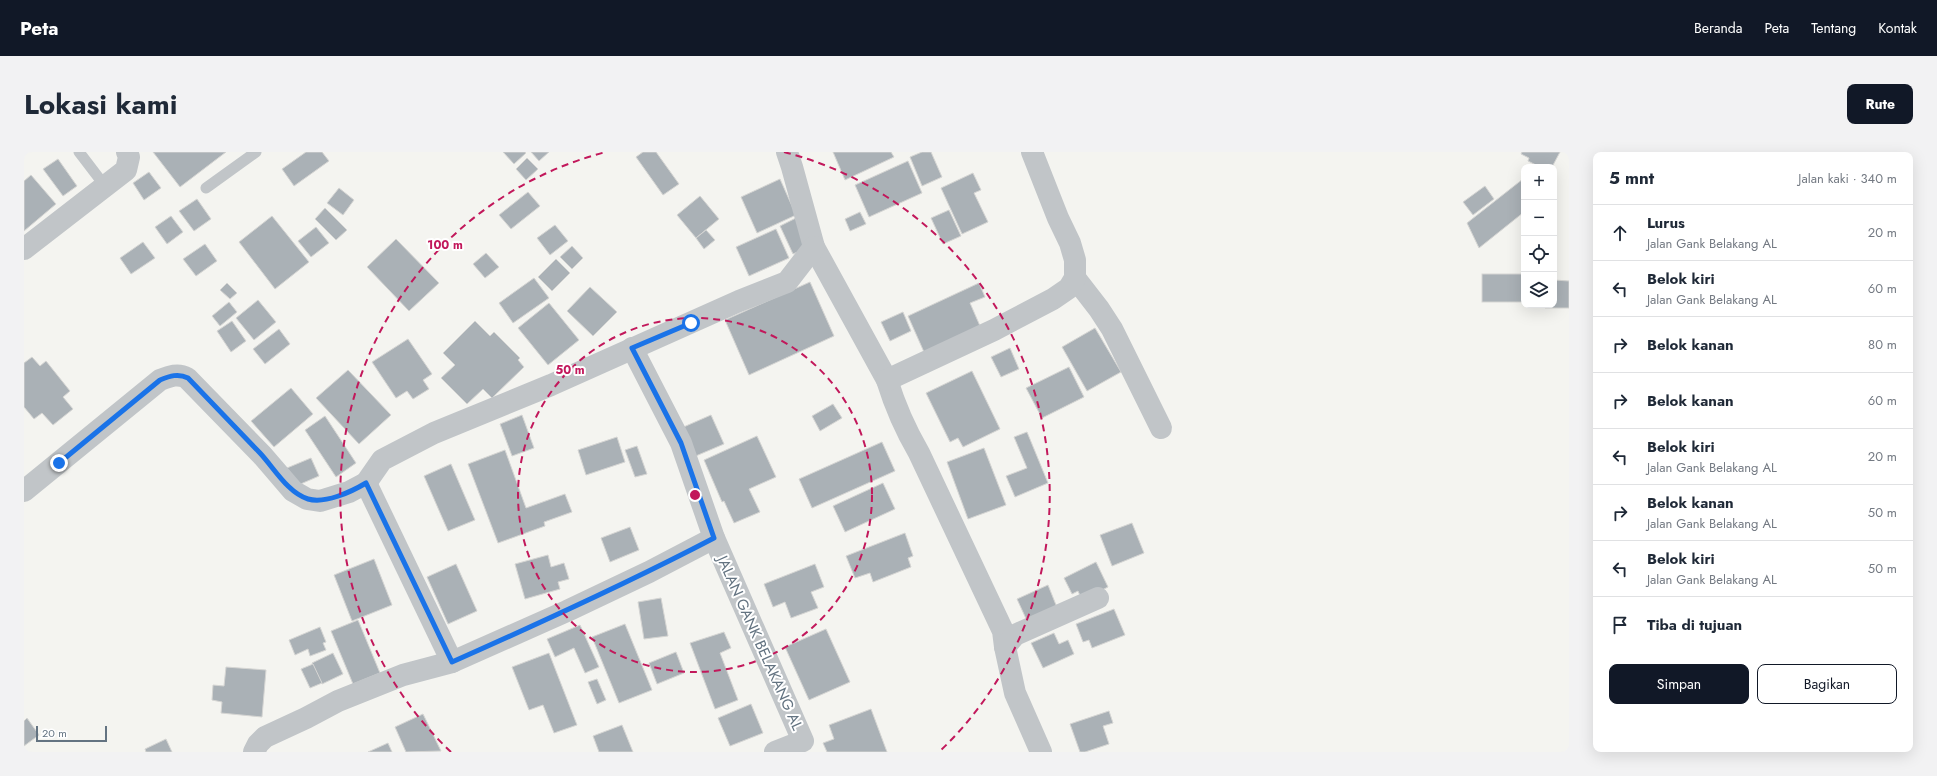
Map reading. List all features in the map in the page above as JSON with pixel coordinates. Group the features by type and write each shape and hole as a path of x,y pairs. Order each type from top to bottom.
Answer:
{"street":[{"path":"24,249 126,170 129,158 127,152"},
{"path":"787,152 814,247 887,380 894,402 906,430 919,453 1003,631 1015,693 1041,752"},
{"path":"887,380 994,330 1053,299 1069,288 1075,278 1075,260 1070,243 1058,218 1032,152"},
{"path":"24,491 160,380 175,375 181,375 188,378 262,455 293,491 307,499 320,501 350,492 366,483 382,460 434,433 551,385 632,348 787,282 814,247"},
{"path":"1075,278 1100,309 1112,329 1161,428"},
{"name":"JALAN GANK BELAKANG AL","path":"632,348 681,443 714,538 805,746 775,752"},
{"path":"366,483 452,662"},
{"path":"254,752 258,744 265,737 338,701 403,675 452,662 574,608 649,572 714,538"},
{"path":"1005,647 1015,635 1098,598"}],"lane":[{"path":"79,152 105,186"},
{"path":"206,188 256,152"}],"building":[{"path":"153,152 226,152 180,187"},
{"path":"306,152 322,152 329,161 294,186 282,169"},
{"path":"503,152 525,152 526,153 514,164"},
{"path":"531,152 549,152 539,161"},
{"path":"643,152 656,152 679,184 663,195 636,157"},
{"path":"833,152 891,152 894,157 845,180"},
{"path":"922,152 931,152 942,177 922,186 910,157"},
{"path":"1522,152 1560,152 1554,164 1534,164 1528,161 1529,158 1521,154"},
{"path":"527,158 538,169 526,180 516,169"},
{"path":"58,159 77,186 63,196 43,169"},
{"path":"908,161 922,193 869,217 855,185"},
{"path":"149,172 161,188 144,200 133,183"},
{"path":"973,173 981,190 974,193 988,222 962,234 941,188"},
{"path":"31,175 56,204 24,231 24,181"},
{"path":"780,179 796,215 757,233 741,197"},
{"path":"1521,181 1521,214 1479,248 1467,223"},
{"path":"1485,186 1494,199 1473,215 1463,202"},
{"path":"339,188 354,200 343,215 327,203"},
{"path":"528,192 540,206 511,229 499,215"},
{"path":"700,196 719,219 696,238 677,215"},
{"path":"197,199 211,219 194,231 179,211"},
{"path":"325,208 347,230 336,240 315,219"},
{"path":"949,210 961,236 943,244 931,218"},
{"path":"860,212 866,224 850,231 845,219"},
{"path":"171,216 183,232 167,244 155,227"},
{"path":"272,216 309,262 275,289 239,242"},
{"path":"796,218 809,247 793,254 780,226"},
{"path":"555,225 568,241 550,255 537,238"},
{"path":"316,227 329,243 311,257 298,241"},
{"path":"776,229 789,258 749,276 736,247"},
{"path":"706,230 715,240 704,249 696,238"},
{"path":"396,239 439,283 409,311 367,267"},
{"path":"143,242 155,258 131,274 120,258"},
{"path":"205,244 217,261 196,276 183,259"},
{"path":"572,246 583,258 572,269 560,257"},
{"path":"486,253 499,267 485,278 473,264"},
{"path":"556,259 570,273 552,291 538,277"},
{"path":"1482,274 1521,274 1521,302 1482,302"},
{"path":"534,278 549,298 513,323 499,303"},
{"path":"1557,280 1569,281 1569,308 1557,308"},
{"path":"810,282 834,336 749,375 725,320"},
{"path":"227,283 237,293 230,299 220,290"},
{"path":"979,283 985,297 970,303 980,326 924,352 908,316"},
{"path":"590,287 617,312 593,336 567,311"},
{"path":"258,300 276,322 254,340 236,318"},
{"path":"229,302 237,312 220,326 212,316"},
{"path":"549,303 579,340 548,365 518,328"},
{"path":"903,312 911,331 890,341 881,322"},
{"path":"232,321 246,341 231,352 217,331"},
{"path":"475,321 490,336 494,332 520,358 518,360 524,367 492,398 483,389 467,404 441,378 455,365 443,353"},
{"path":"1095,328 1121,372 1087,391 1062,347"},
{"path":"279,329 290,344 265,364 253,349"},
{"path":"408,339 432,374 423,380 429,389 413,399 407,391 396,398 372,362"},
{"path":"1010,348 1019,369 1001,377 991,357"},
{"path":"32,357 40,366 46,361 70,391 63,397 73,409 53,425 42,413 34,419 24,407 24,363"},
{"path":"1069,367 1084,397 1042,418 1026,388"},
{"path":"348,370 391,415 359,444 316,398"},
{"path":"972,371 1000,429 963,447 958,438 950,442 926,393"},
{"path":"291,388 313,414 274,447 251,421"},
{"path":"833,404 842,418 820,431 812,416"},
{"path":"522,415 534,448 512,456 500,424"},
{"path":"711,415 724,444 691,458 679,429"},
{"path":"325,416 356,463 336,477 305,430"},
{"path":"1027,432 1048,483 1015,497 1006,476 1027,468 1014,437"},
{"path":"757,436 776,477 749,489 760,512 734,523 724,501 722,502 704,460"},
{"path":"617,437 625,462 586,475 578,450"},
{"path":"882,442 895,471 812,508 799,479"},
{"path":"637,446 647,474 635,477 625,450"},
{"path":"984,448 1006,505 968,519 947,462"},
{"path":"505,450 526,508 565,494 572,512 544,522 545,526 498,543 468,464"},
{"path":"311,458 319,476 296,486 287,468"},
{"path":"451,464 475,520 448,531 424,476"},
{"path":"883,483 895,509 845,532 833,506"},
{"path":"1132,523 1144,553 1112,566 1100,535"},
{"path":"630,527 639,550 610,562 601,538"},
{"path":"905,533 913,556 908,558 911,567 873,582 870,573 855,578 846,556"},
{"path":"548,555 551,567 564,563 569,579 558,582 560,589 525,599 515,564"},
{"path":"374,559 392,605 352,621 334,575"},
{"path":"1096,562 1108,587 1082,600 1078,591 1072,594 1064,578"},
{"path":"456,564 477,611 448,624 427,577"},
{"path":"815,564 824,587 811,592 818,608 791,618 785,602 773,607 764,584"},
{"path":"1048,585 1058,610 1028,623 1017,599"},
{"path":"661,598 668,636 644,639 638,602"},
{"path":"1114,609 1125,635 1092,648 1089,640 1083,642 1076,624"},
{"path":"358,620 380,673 353,684 331,631"},
{"path":"625,624 652,690 619,703 592,637"},
{"path":"580,625 599,667 585,673 574,648 555,657 547,639"},
{"path":"320,627 326,642 323,643 326,650 310,656 308,649 295,655 289,640"},
{"path":"826,629 850,682 809,700 785,647"},
{"path":"724,632 731,648 720,653 738,700 715,709 690,643"},
{"path":"1054,633 1059,644 1068,640 1074,654 1043,668 1031,643"},
{"path":"676,652 684,673 657,684 649,663"},
{"path":"333,653 343,674 322,684 312,663"},
{"path":"549,653 577,725 554,733 543,705 529,710 512,667"},
{"path":"313,664 322,683 310,688 301,669"},
{"path":"226,667 266,670 262,717 221,713 222,702 212,700 213,685 224,686"},
{"path":"597,679 606,700 597,704 588,682"},
{"path":"751,704 763,733 730,746 718,718"},
{"path":"871,709 887,752 827,752 823,743 834,739 829,725"},
{"path":"1109,711 1113,723 1103,726 1109,744 1085,752 1080,752 1070,724"},
{"path":"423,714 441,751 406,752 395,727"},
{"path":"27,718 39,735 24,746 24,721"},
{"path":"622,725 633,752 599,752 593,736"},
{"path":"166,739 172,752 146,752 145,749"},
{"path":"388,743 392,752 368,752"}],"route":[{"path":"59,463 160,380 175,375 181,375 188,378 262,455 293,491 307,499 320,501 350,492 366,483 452,662 567,611 649,572 714,538 681,443 632,348 691,323"}]}
